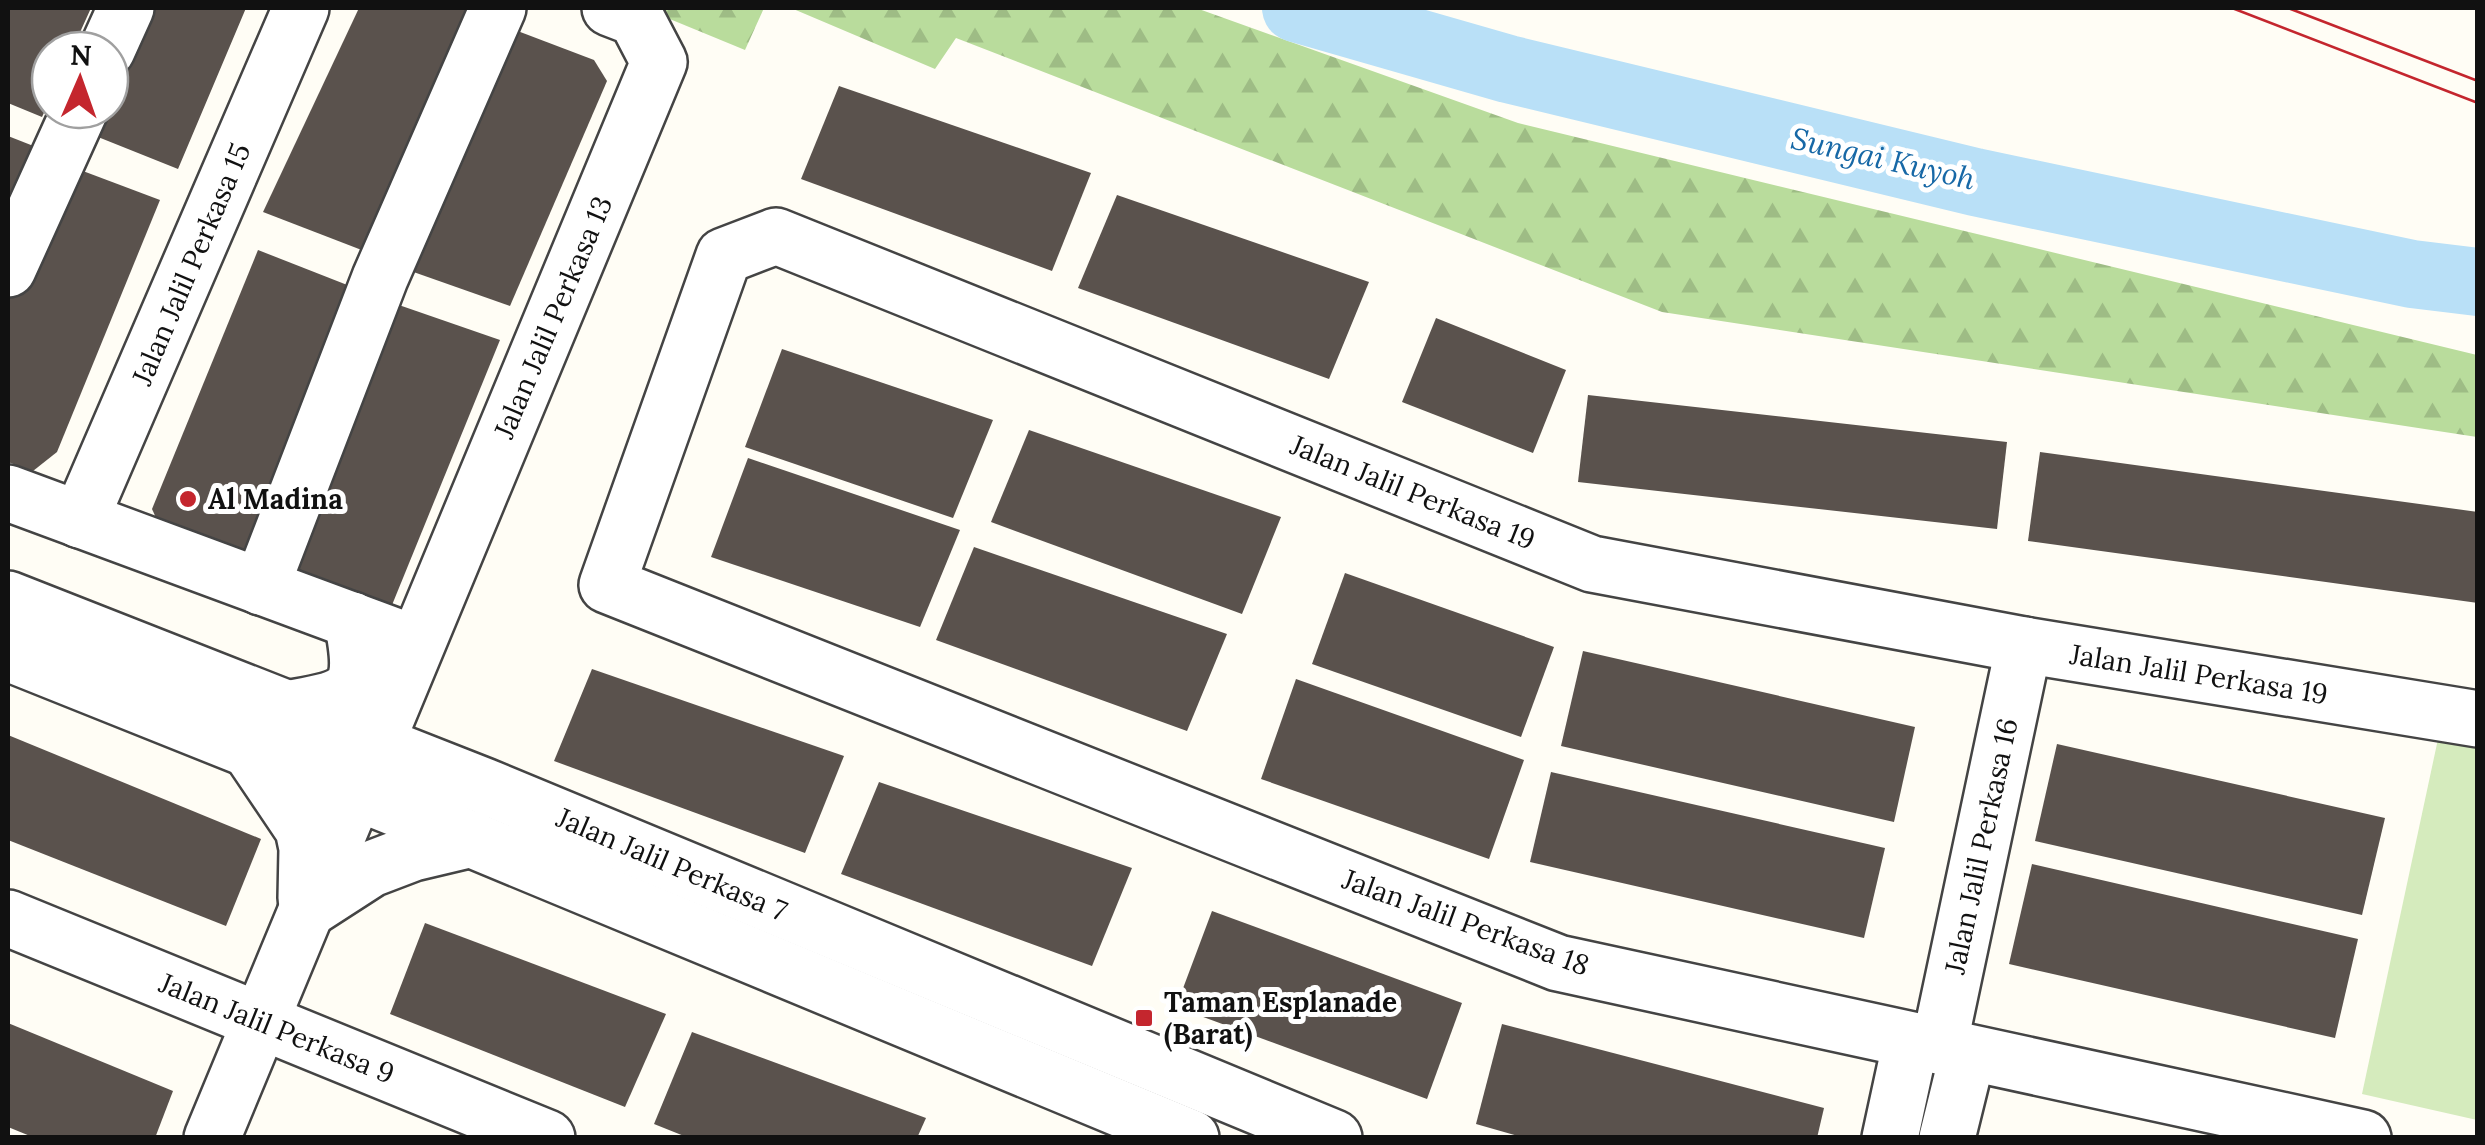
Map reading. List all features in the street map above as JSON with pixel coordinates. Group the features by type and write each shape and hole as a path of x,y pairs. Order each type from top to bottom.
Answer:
{"street":[{"name":"Jalan Jalil Perkasa 15","path":"80,520 301,8"},
{"path":"261,587 380,278 498,8"},
{"name":"Jalan Jalil Perkasa 13","path":"212,1138 659,62 636,18 610,8"},
{"path":"8,270 71,130"},
{"name":"Jalan Jalil Perkasa 19","path":"607,585 724,256 776,236 1592,564 2024,645 2478,720"},
{"path":"8,493 352,620 410,658 437,742 446,755 484,786"},
{"name":"Jalan Jalil Perkasa 18","path":"607,585 1558,963 2363,1138"},
{"name":"Jalan Jalil Perkasa 7","path":"8,599 286,709 472,839 1191,1138"},
{"path":"286,709 331,702 355,683 360,658 352,620"},
{"name":"Jalan Jalil Perkasa 16","path":"1946,1138 1939,1047 2024,645"},
{"name":"Jalan Jalil Perkasa 7","path":"8,653 249,749 484,786 1334,1138"},
{"path":"249,749 303,829 307,848 306,911"},
{"path":"306,911 371,869 413,853 472,839"},
{"name":"Jalan Jalil Perkasa 9","path":"8,918 547,1138"},
{"name":"Jalan Jalil Perkasa 16","path":"1890,1138 1939,1047"}],"green space":[{"path":"643,8 764,8 745,50"},
{"path":"791,8 1196,8 1518,123 2477,355 2477,437 1662,312 956,38 935,69"},
{"path":"2438,739 2477,747 2477,1120 2362,1094"}],"building":[{"path":"8,8 91,8 81,30 30,30 30,112 8,103"},
{"path":"144,8 246,8 178,169 88,133 130,130 130,39"},
{"path":"359,8 475,8 372,254 263,212"},
{"path":"515,30 594,60 607,81 510,306 405,269"},
{"path":"839,86 1091,173 1052,271 801,179"},
{"path":"8,136 36,147 8,218"},
{"path":"59,162 160,200 57,452 33,471 8,462 8,297"},
{"path":"1117,195 1369,282 1329,379 1078,288"},
{"path":"258,250 360,290 248,569 166,540 152,509"},
{"path":"396,304 500,340 392,605 371,616 284,586"},
{"path":"1436,318 1566,370 1533,453 1402,402"},
{"path":"782,349 993,420 953,518 745,447"},
{"path":"1588,395 2007,442 1997,529 1578,482"},
{"path":"1029,430 1281,517 1242,614 991,522"},
{"path":"2040,452 2478,512 2478,603 2028,541"},
{"path":"748,458 960,530 920,627 711,557"},
{"path":"974,547 1227,634 1187,731 936,640"},
{"path":"1345,573 1554,647 1521,737 1312,664"},
{"path":"1583,651 1915,727 1894,822 1561,746"},
{"path":"592,669 844,756 805,853 554,761"},
{"path":"1296,679 1524,760 1489,859 1261,779"},
{"path":"8,735 261,839 226,926 8,840"},
{"path":"2057,744 2385,818 2362,915 2035,841"},
{"path":"1551,772 1885,848 1864,938 1530,862"},
{"path":"879,782 1132,868 1092,966 841,874"},
{"path":"2032,864 2358,939 2335,1038 2009,964"},
{"path":"1212,911 1462,1003 1427,1099 1176,1007"},
{"path":"425,923 666,1014 625,1107 390,1014"},
{"path":"8,1023 173,1091 155,1138 35,1138 8,1127"},
{"path":"1502,1024 1824,1108 1817,1138 1525,1138 1476,1124"},
{"path":"692,1032 926,1118 917,1138 689,1138 654,1124"}],"waterway":[{"name":"Sungai Kuyoh","path":"1296,8 1508,69 1975,182 2412,274 2478,282"}],"tram line":[{"path":"2232,8 2478,103"},
{"path":"2288,8 2478,81"}],"place":[{"name":"Al Madina","path":"188,499"},
{"name":"Taman Esplanade (Barat)","path":"1144,1018"}]}
